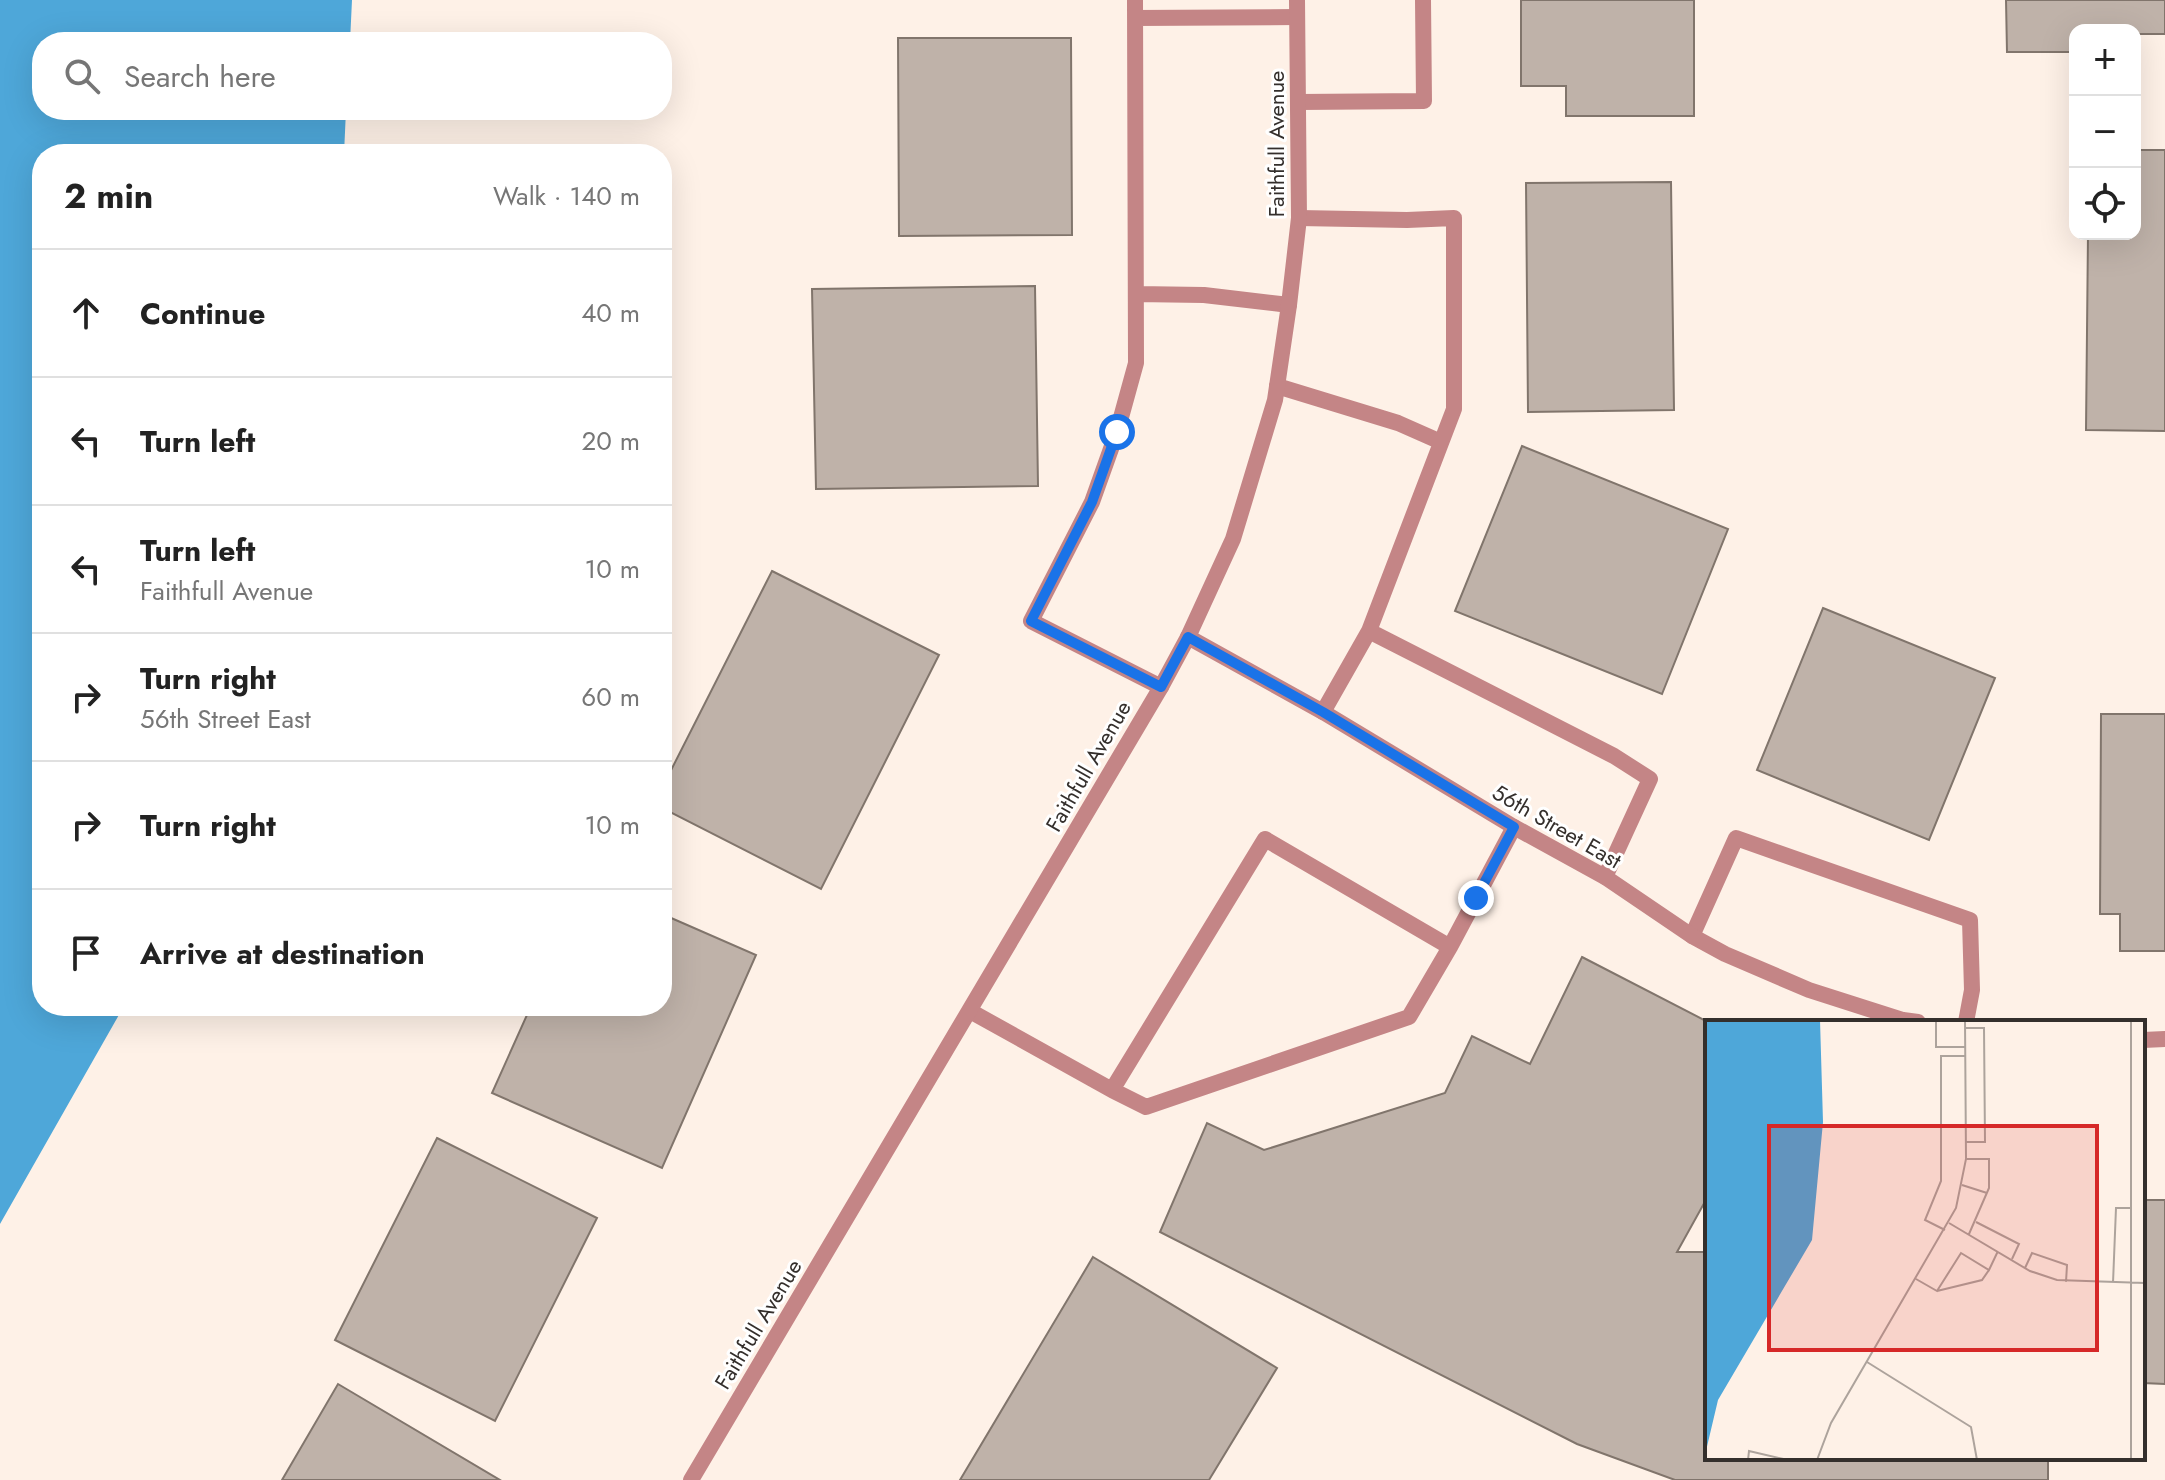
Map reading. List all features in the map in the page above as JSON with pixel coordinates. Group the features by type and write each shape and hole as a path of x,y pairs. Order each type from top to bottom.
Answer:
{"street":[{"path":"1135,0 1136,363 1117,432 1092,502 1031,621 1161,687"},
{"path":"1299,102 1424,101 1423,0"},
{"path":"1135,18 1297,8"},
{"name":"Faithfull Avenue","path":"691,1480 1161,687 1188,637 1233,539 1277,386 1289,305 1299,218 1297,8"},
{"path":"1299,218 1454,218 1454,409 1369,631 1323,712"},
{"path":"1136,294 1193,294 1289,305"},
{"path":"1277,386 1398,423 1441,442"},
{"path":"1369,631 1614,756 1650,779 1605,877"},
{"name":"56th Street East","path":"1188,637 1605,877 1692,936 1725,954 1809,990 1903,1020"},
{"path":"970,1011 1146,1107 1409,1017 1514,827"},
{"path":"1692,936 1736,838 1970,920 1972,990 1966,1020"},
{"path":"1112,1090 1265,839 1450,947"},
{"path":"2145,1040 2165,1039"}],"water":[{"path":"0,0 352,0 350,32 32,32 32,120 346,120 344,144 32,144 32,1016 118,1016 0,1224"}],"building":[{"path":"1521,0 1694,0 1694,116 1566,116 1566,86 1521,86"},
{"path":"2006,0 2165,0 2165,34 2141,34 2141,24 2069,24 2069,52 2007,52"},
{"path":"898,38 1071,38 1072,235 899,236"},
{"path":"2141,150 2165,150 2165,431 2086,430 2088,240 2141,240"},
{"path":"1671,182 1674,410 1528,412 1526,183"},
{"path":"1035,286 1038,486 816,489 812,289"},
{"path":"1522,446 1728,529 1662,694 1455,611"},
{"path":"772,571 939,655 821,889 672,813 672,768"},
{"path":"1823,608 1995,678 1929,840 1757,770"},
{"path":"2101,714 2165,714 2165,951 2120,951 2120,914 2100,914"},
{"path":"672,918 756,955 662,1168 492,1093 527,1016 672,1016"},
{"path":"1582,957 1705,1020 1705,1202 1677,1252 1705,1252 1705,1460 2048,1460 2048,1480 1675,1480 1577,1444 1160,1232 1207,1123 1264,1150 1445,1093 1472,1036 1530,1064"},
{"path":"437,1138 597,1218 495,1421 335,1340"},
{"path":"2145,1200 2165,1200 2165,1384 2145,1383"},
{"path":"1093,1257 1277,1368 1209,1480 960,1480"},
{"path":"338,1384 500,1480 282,1480"}],"route":[{"path":"1117,432 1092,502 1031,621 1161,687 1188,637 1323,712 1514,827 1476,898"}]}
